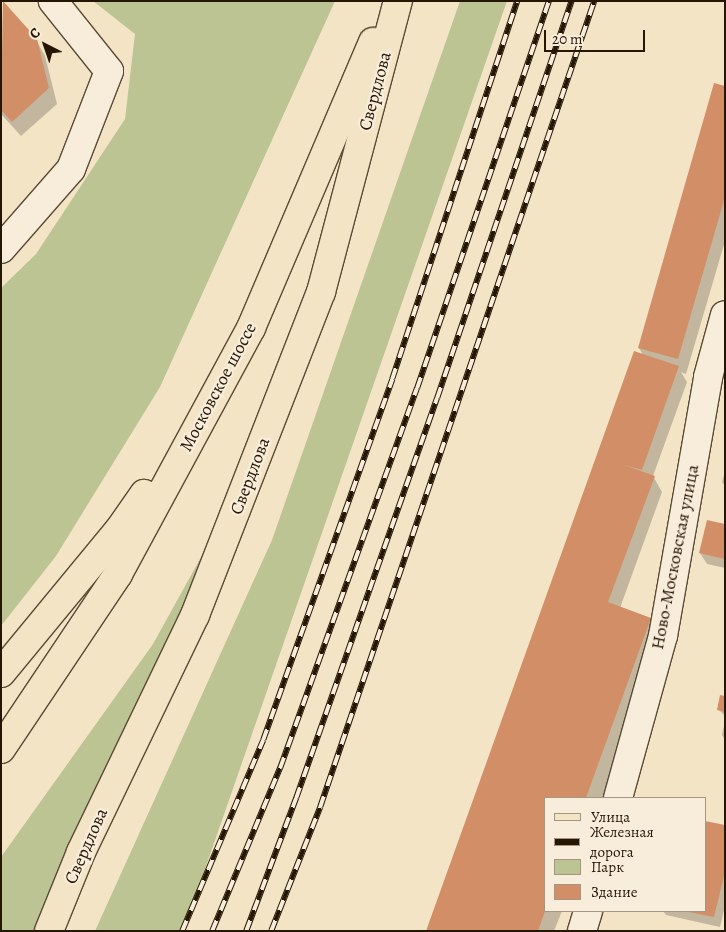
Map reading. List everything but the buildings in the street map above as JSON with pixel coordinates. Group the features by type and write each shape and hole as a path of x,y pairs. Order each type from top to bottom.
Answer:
{"main road":[{"name":"Московское шоссе","path":"1,749 118,574 209,400 251,328 390,1"},
{"name":"Свердлова","path":"49,931 81,852 195,616 321,292 398,1"},
{"path":"1,673 119,530 209,400"}],"street":[{"path":"1,249 71,169 109,71 53,1"},
{"name":"Ново-Московская улица","path":"618,797 663,636 708,377 725,315"},
{"path":"582,931 588,912"}],"green space":[{"path":"93,1 335,1 160,387 56,556 1,626 1,288 36,254 125,119 135,34"},
{"path":"460,1 507,1 196,895 180,931 95,931 272,540"},
{"path":"294,389 41,931 1,931 1,857 153,644"}],"railway":[{"path":"182,931 263,740 392,379 517,1"},
{"path":"212,931 280,768 417,388 549,1"},
{"path":"246,931 296,798 437,398 571,1"},
{"path":"271,931 320,807 594,1"}]}
